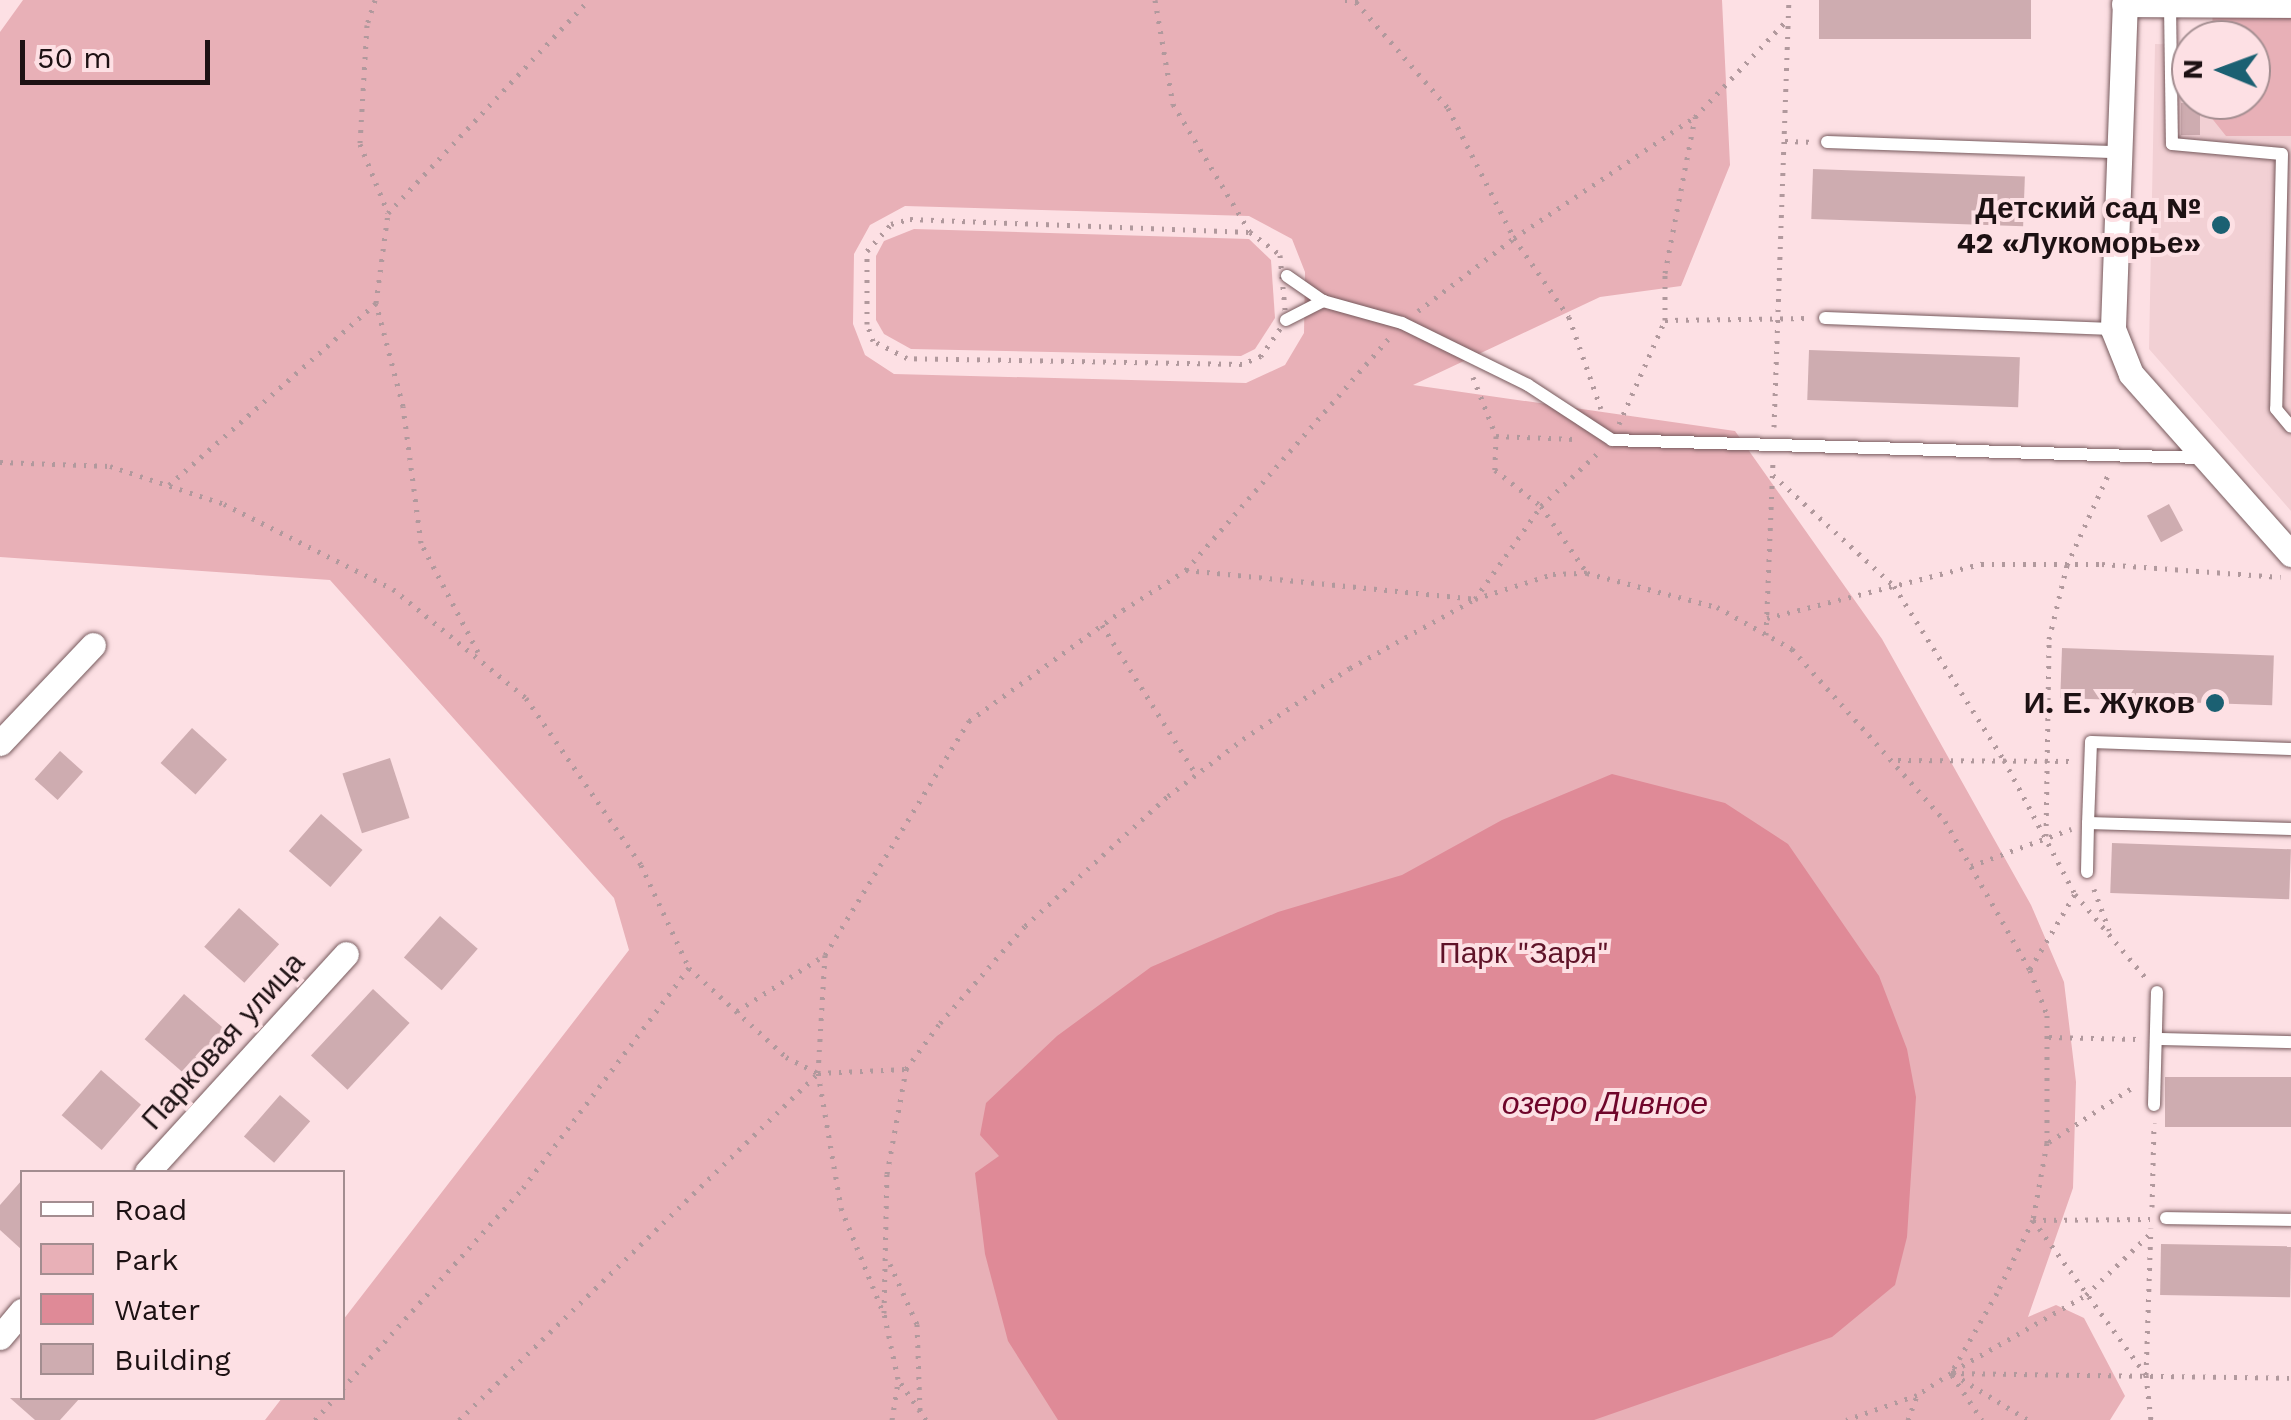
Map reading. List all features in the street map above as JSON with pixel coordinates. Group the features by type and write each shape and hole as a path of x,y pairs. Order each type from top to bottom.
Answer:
{"street":[{"path":"2291,6 2125,2 2113,329 2131,374 2291,554"},
{"path":"0,743 92,645"},
{"name":"Парковая улица","path":"149,1170 346,954"},
{"path":"0,1336 20,1313"}],"lane":[{"path":"2170,4 2172,144 2286,154 2276,409 2291,427"},
{"path":"1827,142 2118,152"},
{"path":"1287,276 1323,301 1402,323 1528,384 1612,440 2204,458"},
{"path":"1286,320 1323,301"},
{"path":"1825,318 2113,329"},
{"path":"2087,872 2091,742 2291,749"},
{"path":"2088,823 2291,829"},
{"path":"2154,1105 2157,992"},
{"path":"2156,1039 2291,1042"},
{"path":"2159,1218 2291,1220"}],"path":[{"path":"375,0 360,144 388,213 376,303 403,406 421,543 479,654"},
{"path":"388,213 589,0"},
{"path":"1155,0 1173,104 1250,232"},
{"path":"1345,0 1358,1 1448,108 1514,238 1569,318 1612,440"},
{"path":"1766,634 1789,0"},
{"path":"1475,599 1541,506 1612,440 1665,320 1666,274 1695,117 1788,19"},
{"path":"1784,142 1827,142"},
{"path":"910,220 1250,232 1269,241 1287,276 1286,320 1276,341 1242,364 907,358 873,341 866,324 867,251 891,224 910,220"},
{"path":"169,485 376,303"},
{"path":"1665,320 1825,318"},
{"path":"1464,353 1496,436 1494,470 1541,506 1587,573"},
{"path":"1496,436 1612,440"},
{"path":"2046,839 2048,639 2067,565 2118,455"},
{"path":"0,462 110,466 169,485 224,504 393,589 479,654 526,698 641,865 689,968 786,1057 818,1073 906,1069"},
{"path":"1772,475 1894,586 2004,760 2074,894 2157,992"},
{"path":"1766,618 1981,564 2067,565 2291,579"},
{"path":"737,1010 824,955 968,720 1186,570 1475,599"},
{"path":"884,1312 887,1174 906,1069 1025,926 1196,774 1350,668 1475,599 1553,574 1587,573 1717,608 1792,649 1896,760 1971,866 2030,970 2049,1037 2047,1144 2033,1220 1950,1372"},
{"path":"1102,625 1196,774"},
{"path":"1896,760 2090,761"},
{"path":"1971,866 2088,823"},
{"path":"2030,970 2087,872"},
{"path":"2087,872 2112,938"},
{"path":"824,955 818,1073 840,1208 884,1312 898,1380 892,1420"},
{"path":"345,1386 523,1188 689,968"},
{"path":"2049,1037 2156,1039"},
{"path":"459,1420 818,1073"},
{"path":"2047,1144 2155,1073"},
{"path":"1846,1420 1917,1395 2086,1295 2150,1233 2159,1218 2154,1105"},
{"path":"2033,1220 2159,1218"},
{"path":"2151,1420 2146,1376 2150,1233 2159,1218"},
{"path":"2033,1220 2146,1376"},
{"path":"888,1262 917,1324 924,1382 920,1413"},
{"path":"1950,1372 2291,1378"},
{"path":"1950,1372 1982,1420"},
{"path":"1950,1372 2028,1420"},
{"path":"898,1380 926,1420"},
{"path":"1908,1420 1917,1395"},
{"path":"315,1420 333,1400"}],"shaded area":[{"name":"Детский сад № 42 «Лукоморье»","path":"2155,44 2171,44 2171,120 2271,120 2271,74 2291,47 2291,511 2149,349"}],"green space":[{"name":"Парк \"Заря\"","path":"23,0 1722,0 1730,165 1681,286 1600,297 1413,385 1735,431 1882,639 2031,905 2064,982 2076,1082 2073,1188 2028,1317 2056,1305 2084,1318 2125,1396 2110,1420 265,1420 280,1400 345,1400 345,1317 629,950 614,898 330,580 0,557 0,32","holes":["905,206 1249,216 1292,239 1305,272 1304,333 1285,365 1246,383 894,374 865,355 853,324 854,254 870,225"]},
{"path":"2213,0 2291,0 2291,136 2226,136 2213,120 2271,120 2271,20 2212,20"},
{"path":"914,229 1249,239 1271,260 1275,318 1255,349 1241,356 911,349 884,334 876,320 876,256 884,241"}],"water":[{"name":"озеро Дивное","path":"1612,774 1725,803 1788,844 1879,976 1907,1049 1916,1097 1907,1237 1895,1285 1832,1337 1594,1420 1058,1420 1008,1341 985,1254 975,1173 999,1156 980,1135 986,1103 1057,1036 1151,967 1278,912 1402,875 1502,820"}],"building":[{"path":"1819,0 2031,0 2031,39 1819,39"},
{"path":"2181,120 2200,120 2200,135 2181,135"},
{"path":"1813,169 2025,176 2023,226 1811,219"},
{"path":"1809,350 2020,357 2018,407 1807,400"},
{"path":"2169,504 2183,530 2161,542 2147,516"},
{"path":"2062,648 2274,655 2272,705 2060,698"},
{"path":"192,728 227,759 195,794 161,763"},
{"path":"60,751 83,772 58,800 35,779"},
{"path":"390,758 409,818 362,833 342,773"},
{"path":"321,814 363,850 330,887 289,851"},
{"path":"2112,843 2291,849 2289,899 2110,893"},
{"path":"239,908 279,944 244,983 204,947"},
{"path":"440,916 478,949 442,990 404,958"},
{"path":"373,989 410,1023 348,1090 311,1056"},
{"path":"184,994 226,1030 186,1075 145,1039"},
{"path":"101,1070 141,1105 102,1150 62,1115"},
{"path":"2165,1077 2291,1077 2291,1127 2165,1127"},
{"path":"280,1095 310,1121 274,1163 244,1137"},
{"path":"20,1182 20,1248 0,1230 0,1205"},
{"path":"2161,1244 2291,1246 2290,1297 2160,1295"},
{"path":"10,1398 78,1400 60,1420 35,1420"}],"place":[{"name":"Детский сад № 42 «Лукоморье»","path":"2221,225"},
{"name":"И. Е. Жуков","path":"2215,703"}]}
